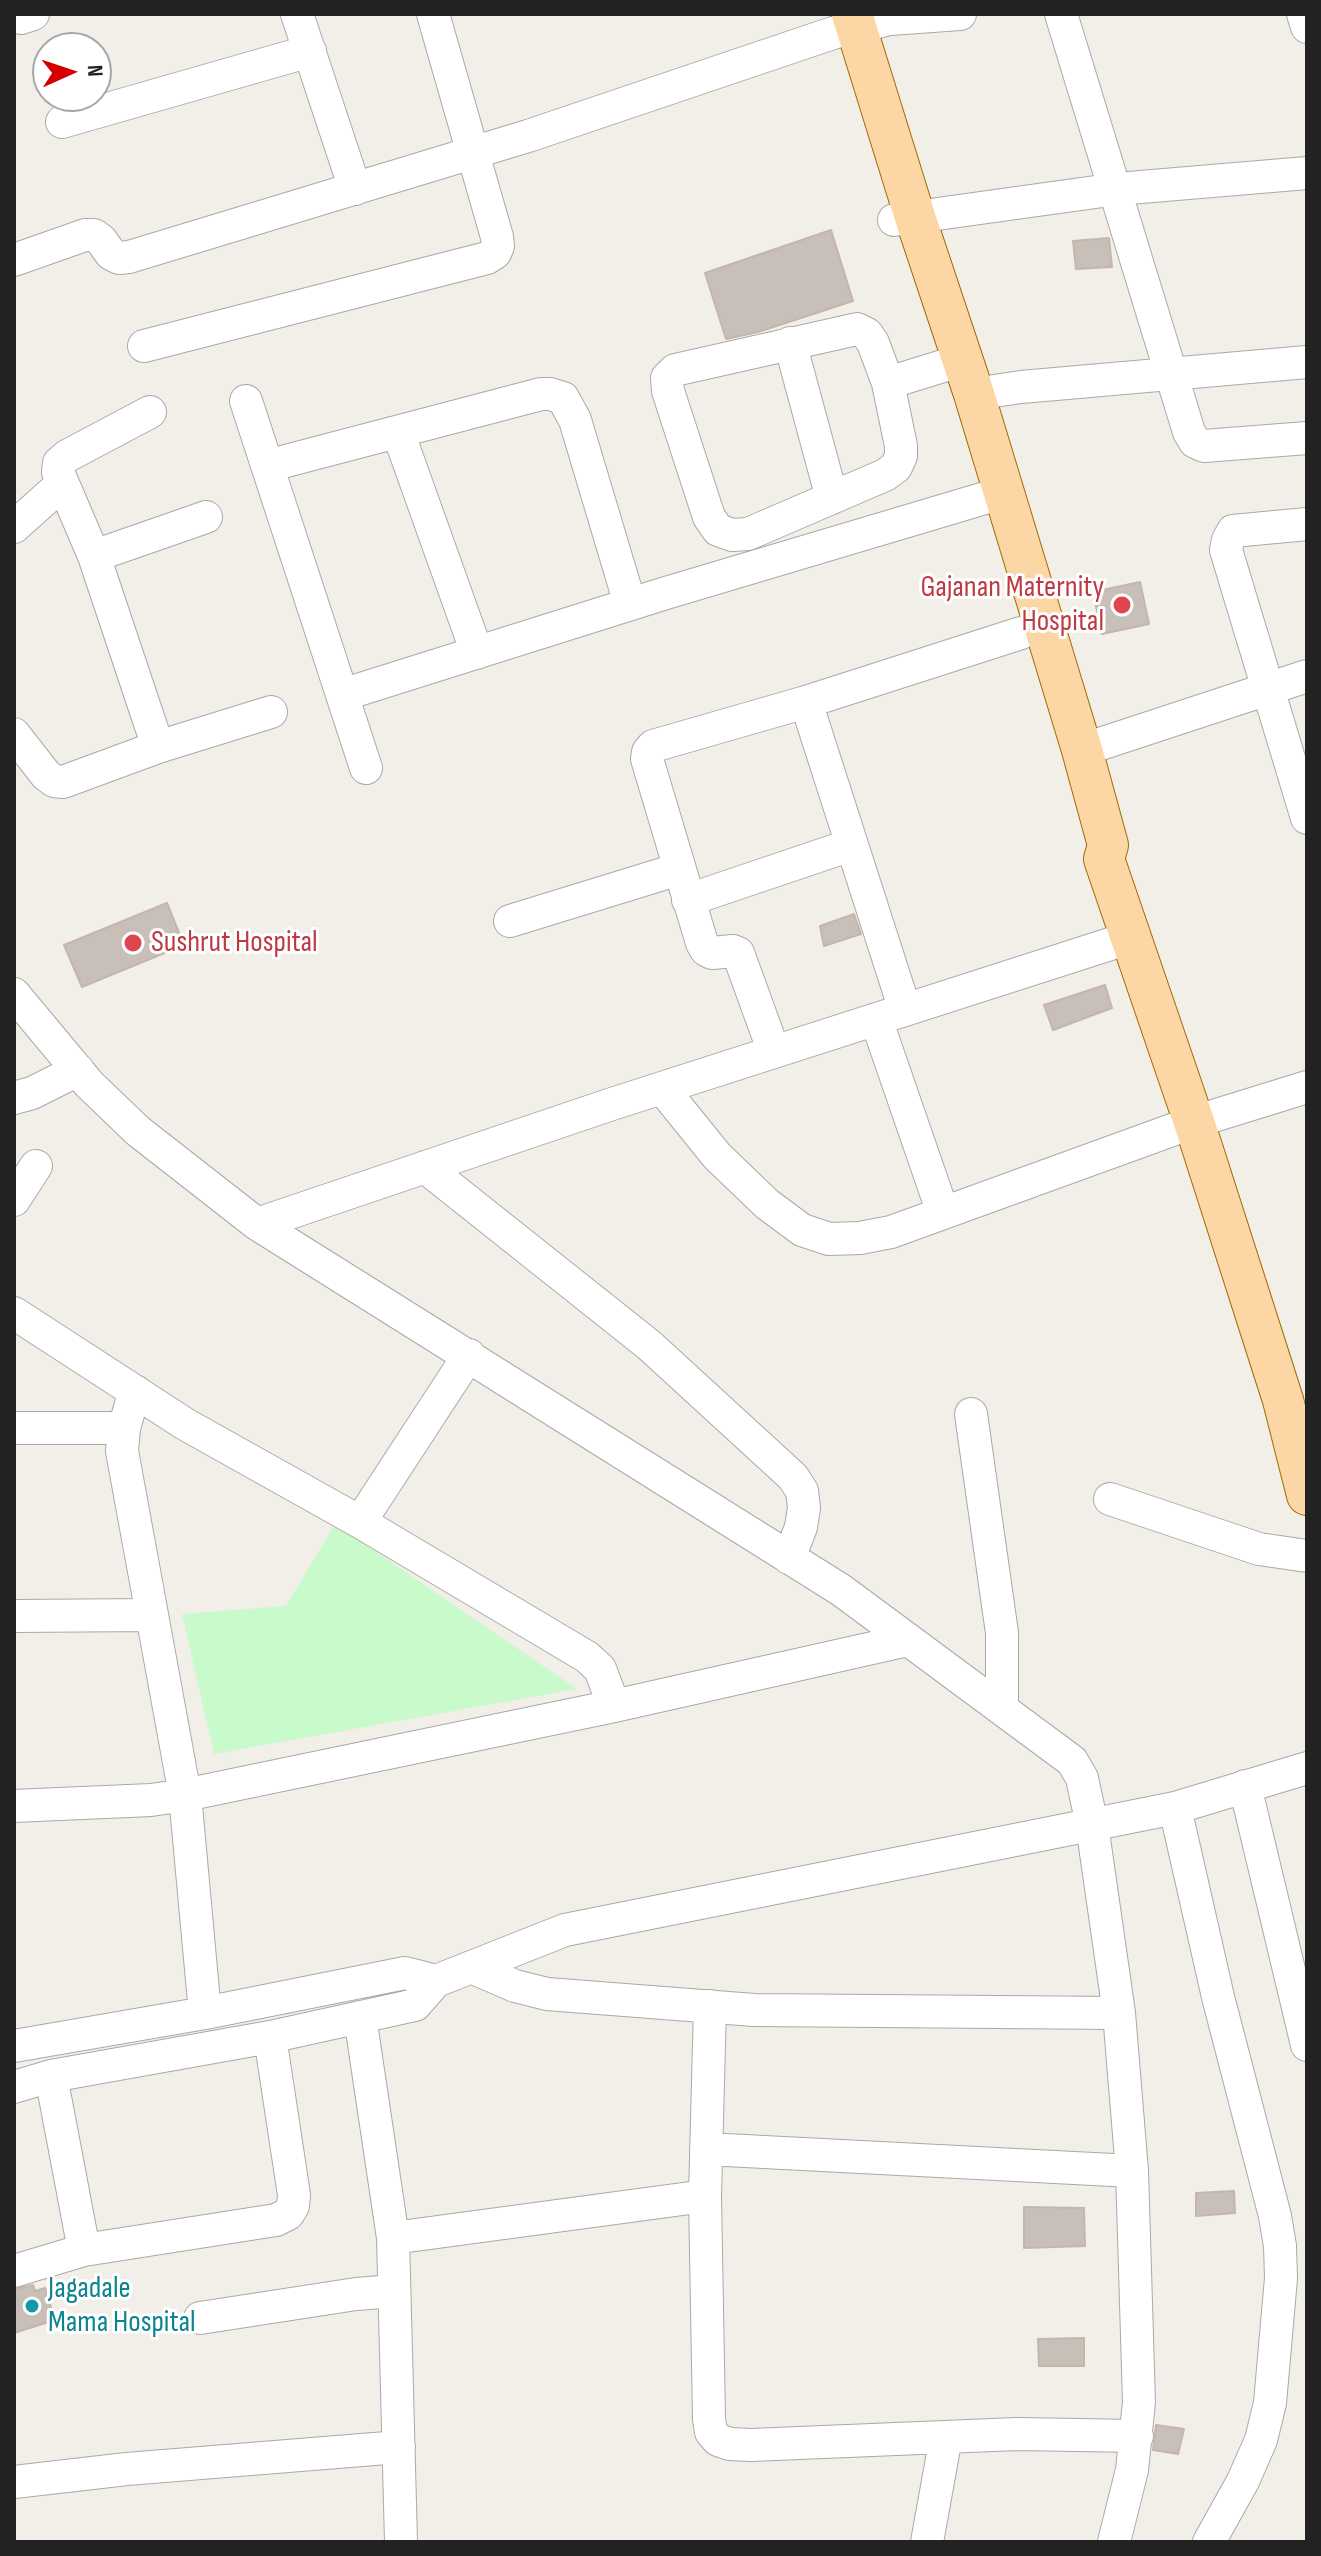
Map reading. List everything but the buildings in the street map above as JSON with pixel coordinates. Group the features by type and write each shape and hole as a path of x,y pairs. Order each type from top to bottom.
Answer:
{"main road":[{"path":"842,22 905,218 943,366 985,498 1058,757 1090,850 1104,859"},
{"path":"905,218 974,394 1082,750 1108,845 1104,859 1194,1122 1295,1400 1307,1495"}],"street":[{"path":"297,14 355,189"},
{"path":"144,346 487,258 495,253 498,246 475,153 433,14"},
{"path":"14,260 85,235 94,235 111,254 119,258 129,257 475,153 842,22 960,14"},
{"path":"1061,14 1189,432 1195,442 1215,446 1307,438"},
{"path":"1303,14 1307,27"},
{"path":"62,122 310,51"},
{"path":"905,218 1117,189 1307,173"},
{"path":"857,329 867,334 888,383 901,456 896,467 885,475 748,534 732,535 718,530 709,517 668,391 667,378 675,370 790,343 857,329"},
{"path":"790,343 832,498"},
{"path":"974,394 1021,387 1307,362"},
{"path":"888,383 943,366"},
{"path":"267,466 541,394 563,398 575,420 630,604"},
{"path":"246,401 366,768"},
{"path":"150,412 67,456 59,463 58,472 94,556 158,747"},
{"path":"398,432 477,653"},
{"path":"14,527 62,484"},
{"path":"342,695 630,604 985,498"},
{"path":"94,556 206,517"},
{"path":"1307,524 1233,531 1226,550 1307,818"},
{"path":"774,1052 738,953 706,950 688,900 647,759 648,752 653,746 806,702 1021,633"},
{"path":"1082,750 1307,676"},
{"path":"806,702 851,845 943,1213"},
{"path":"14,734 46,775 54,781 63,782 158,747 271,712"},
{"path":"688,900 851,845"},
{"path":"510,921 679,869"},
{"path":"257,1224 662,1088 1132,937"},
{"path":"14,994 78,1070 138,1131 257,1224 841,1590 1072,1761 1082,1778 1092,1825 1119,2013 1132,2171 1139,2402 1132,2470 1114,2542"},
{"path":"14,1098 32,1093 78,1070"},
{"path":"662,1088 717,1156 767,1204 802,1230 829,1239 860,1238 891,1232 1194,1122 1307,1087"},
{"path":"14,1200 36,1166"},
{"path":"425,1167 649,1345 793,1477 802,1491 804,1508 801,1527 789,1558"},
{"path":"14,1313 185,1424 360,1522 587,1657 600,1669 614,1706"},
{"path":"360,1522 469,1355"},
{"path":"135,1391 124,1428 122,1451 185,1795 205,2013"},
{"path":"971,1414 1002,1633 1002,1708"},
{"path":"14,1428 124,1428"},
{"path":"1110,1499 1259,1549 1307,1556"},
{"path":"14,1616 152,1615"},
{"path":"14,1806 151,1800 185,1795 614,1706 908,1640"},
{"path":"14,2087 51,2076 270,2037 415,2005 436,1981 518,1946 565,1930 1175,1808 1307,1768"},
{"path":"1245,1786 1307,2045"},
{"path":"1175,1808 1294,2246 1281,2278 1270,2403 1261,2440 1243,2481 1209,2542"},
{"path":"471,1967 515,1986 547,1994 754,2010 1119,2013"},
{"path":"14,2046 205,2013 405,1973 436,1981"},
{"path":"710,2006 705,2196 709,2419 711,2432 718,2440 751,2445 1017,2434 1137,2436"},
{"path":"360,2017 393,2238 401,2542"},
{"path":"14,2271 84,2250 276,2220 288,2214 294,2195 270,2037"},
{"path":"51,2076 84,2250"},
{"path":"706,2149 1132,2171"},
{"path":"393,2238 705,2196"},
{"path":"200,2318 394,2291"},
{"path":"927,2542 946,2437"},
{"path":"14,2482 127,2469 399,2447"}],"green space":[{"path":"335,1524 577,1689 214,1754 182,1614 286,1606"}],"place":[{"name":"Gajanan Maternity Hospital","path":"1122,605"},
{"name":"Sushrut Hospital","path":"133,943"},
{"name":"Jagadale Mama Hospital","path":"32,2306"}]}
